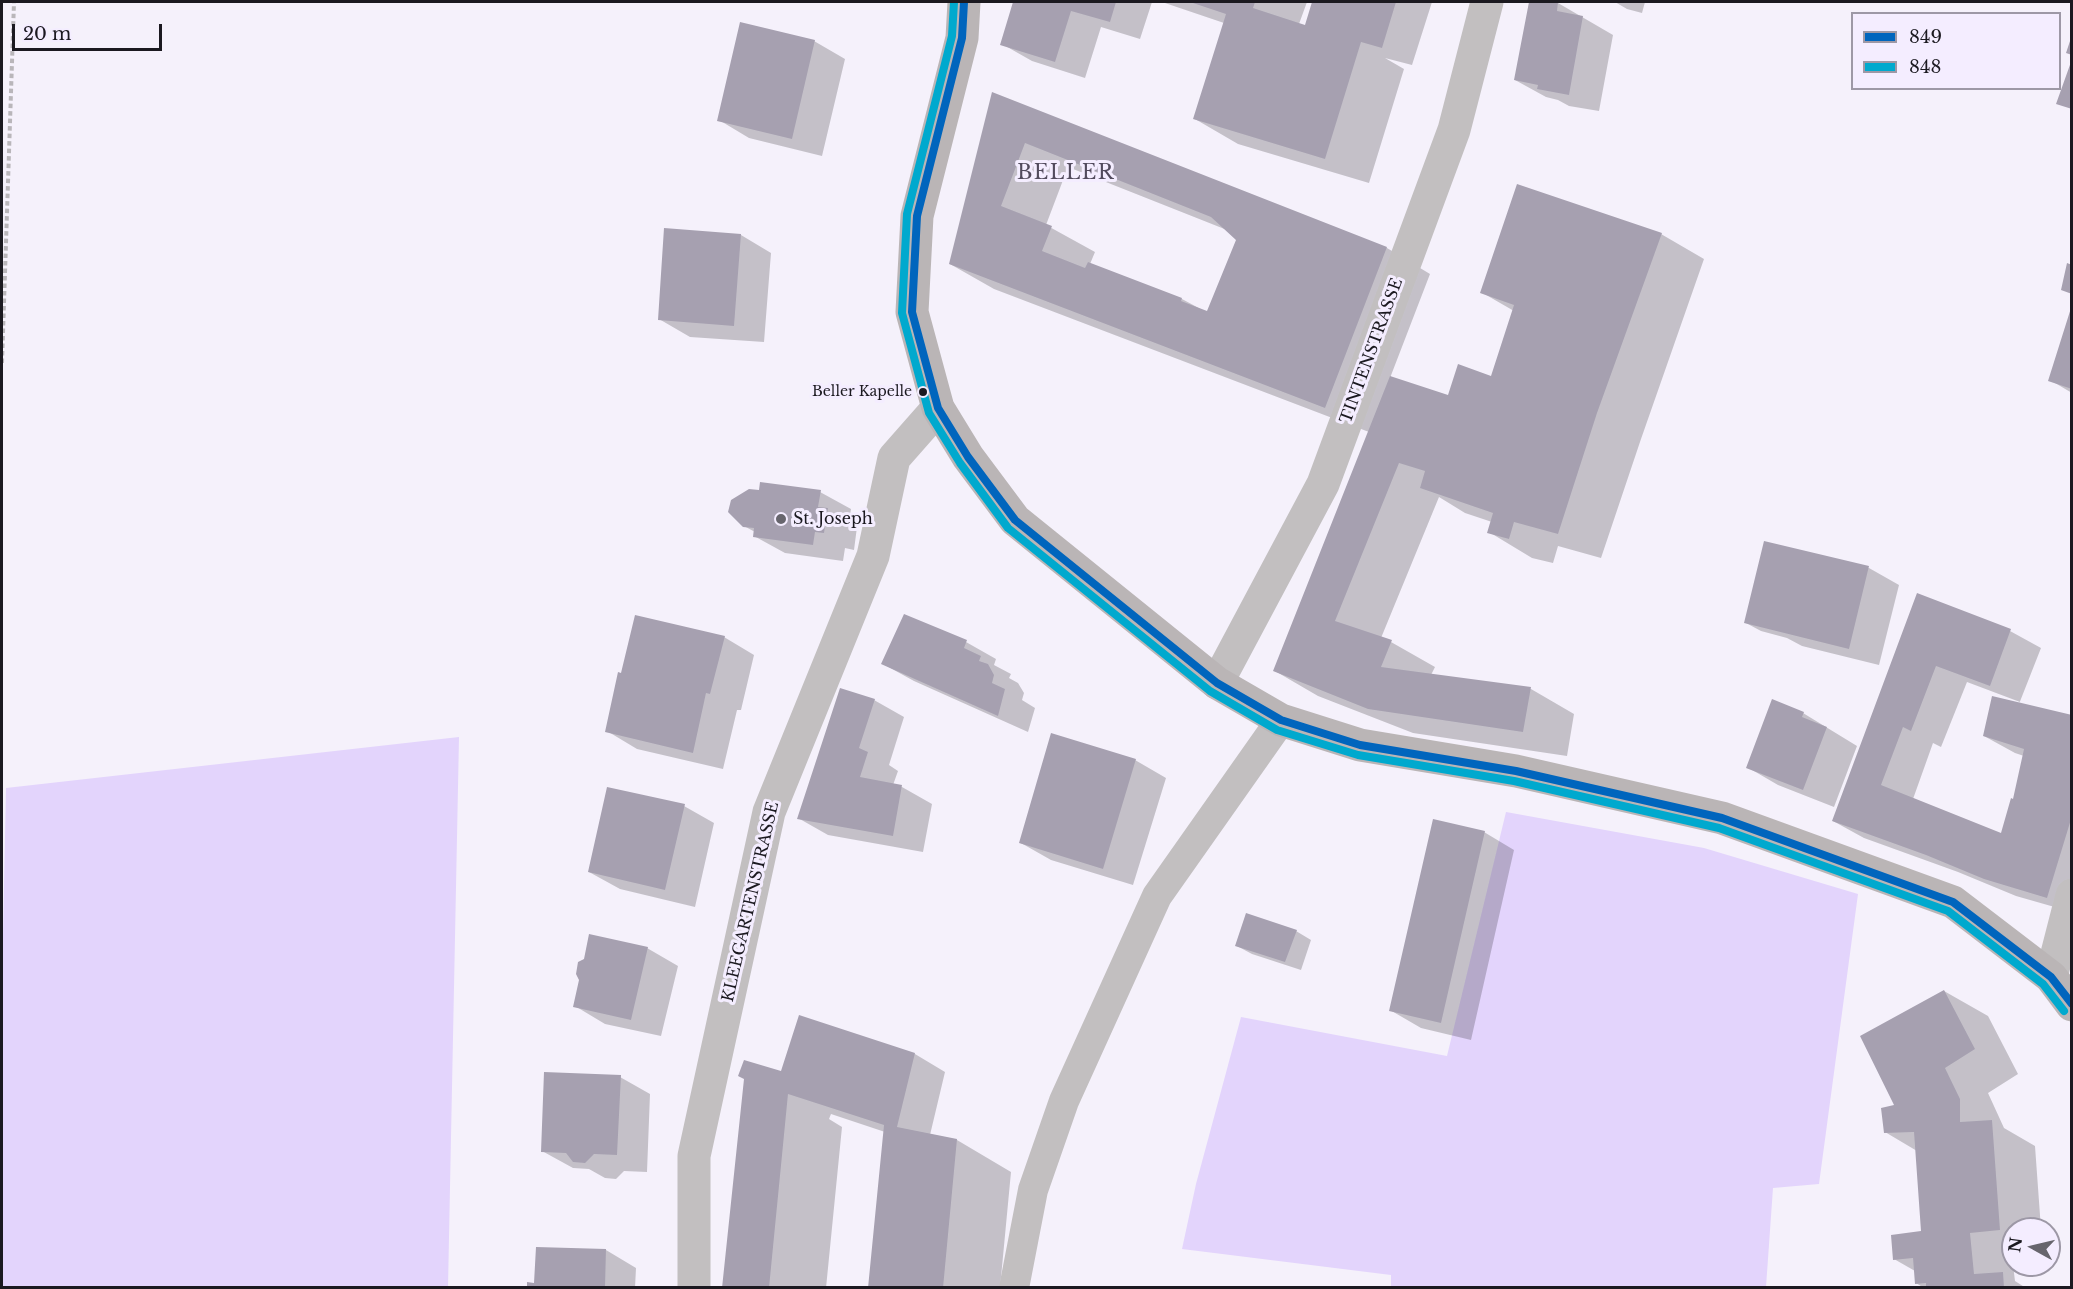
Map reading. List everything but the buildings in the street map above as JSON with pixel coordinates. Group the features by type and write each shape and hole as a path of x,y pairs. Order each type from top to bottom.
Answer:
{"main road":[{"path":"964,2 962,38 917,216 912,312 939,408 968,458 1015,520 1217,683 1281,720 1360,745 1516,771 1722,818 1953,902 2051,977 2072,1005"}],"street":[{"name":"TINTENSTRASSE","path":"1217,683 1323,484 1454,130 1487,2"},
{"name":"KLEEGARTENSTRASSE","path":"694,1287 694,1156 769,812 873,556 894,458 939,408"},
{"path":"2051,977 2072,895"}],"lane":[{"path":"1014,1287 1033,1190 1064,1101 1157,896 1281,720"}],"path":[{"path":"2,363 14,2"}],"shaded area":[{"path":"459,737 448,1287 2,1287 2,984 6,788"},
{"path":"1506,812 1704,848 1858,894 1819,1184 1773,1188 1766,1287 1391,1287 1391,1275 1182,1249 1196,1184 1241,1017 1447,1056"}],"transit line":[{"name":"848","path":"954,2 952,36 907,214 902,313 929,413 960,463 1008,528 1210,691 1277,730 1358,755 1514,781 1719,828 1948,911 2043,984 2064,1011"},
{"name":"849","path":"964,2 962,38 917,216 912,312 938,408 968,457 1015,520 1217,683 1281,720 1360,745 1516,771 1722,818 1953,902 2051,977 2072,1004"}],"place":[{"name":"Beller Kapelle","path":"923,392"},
{"name":"St. Joseph","path":"781,519"}],"district":[{"name":"BELLER","path":"1066,173"}]}
